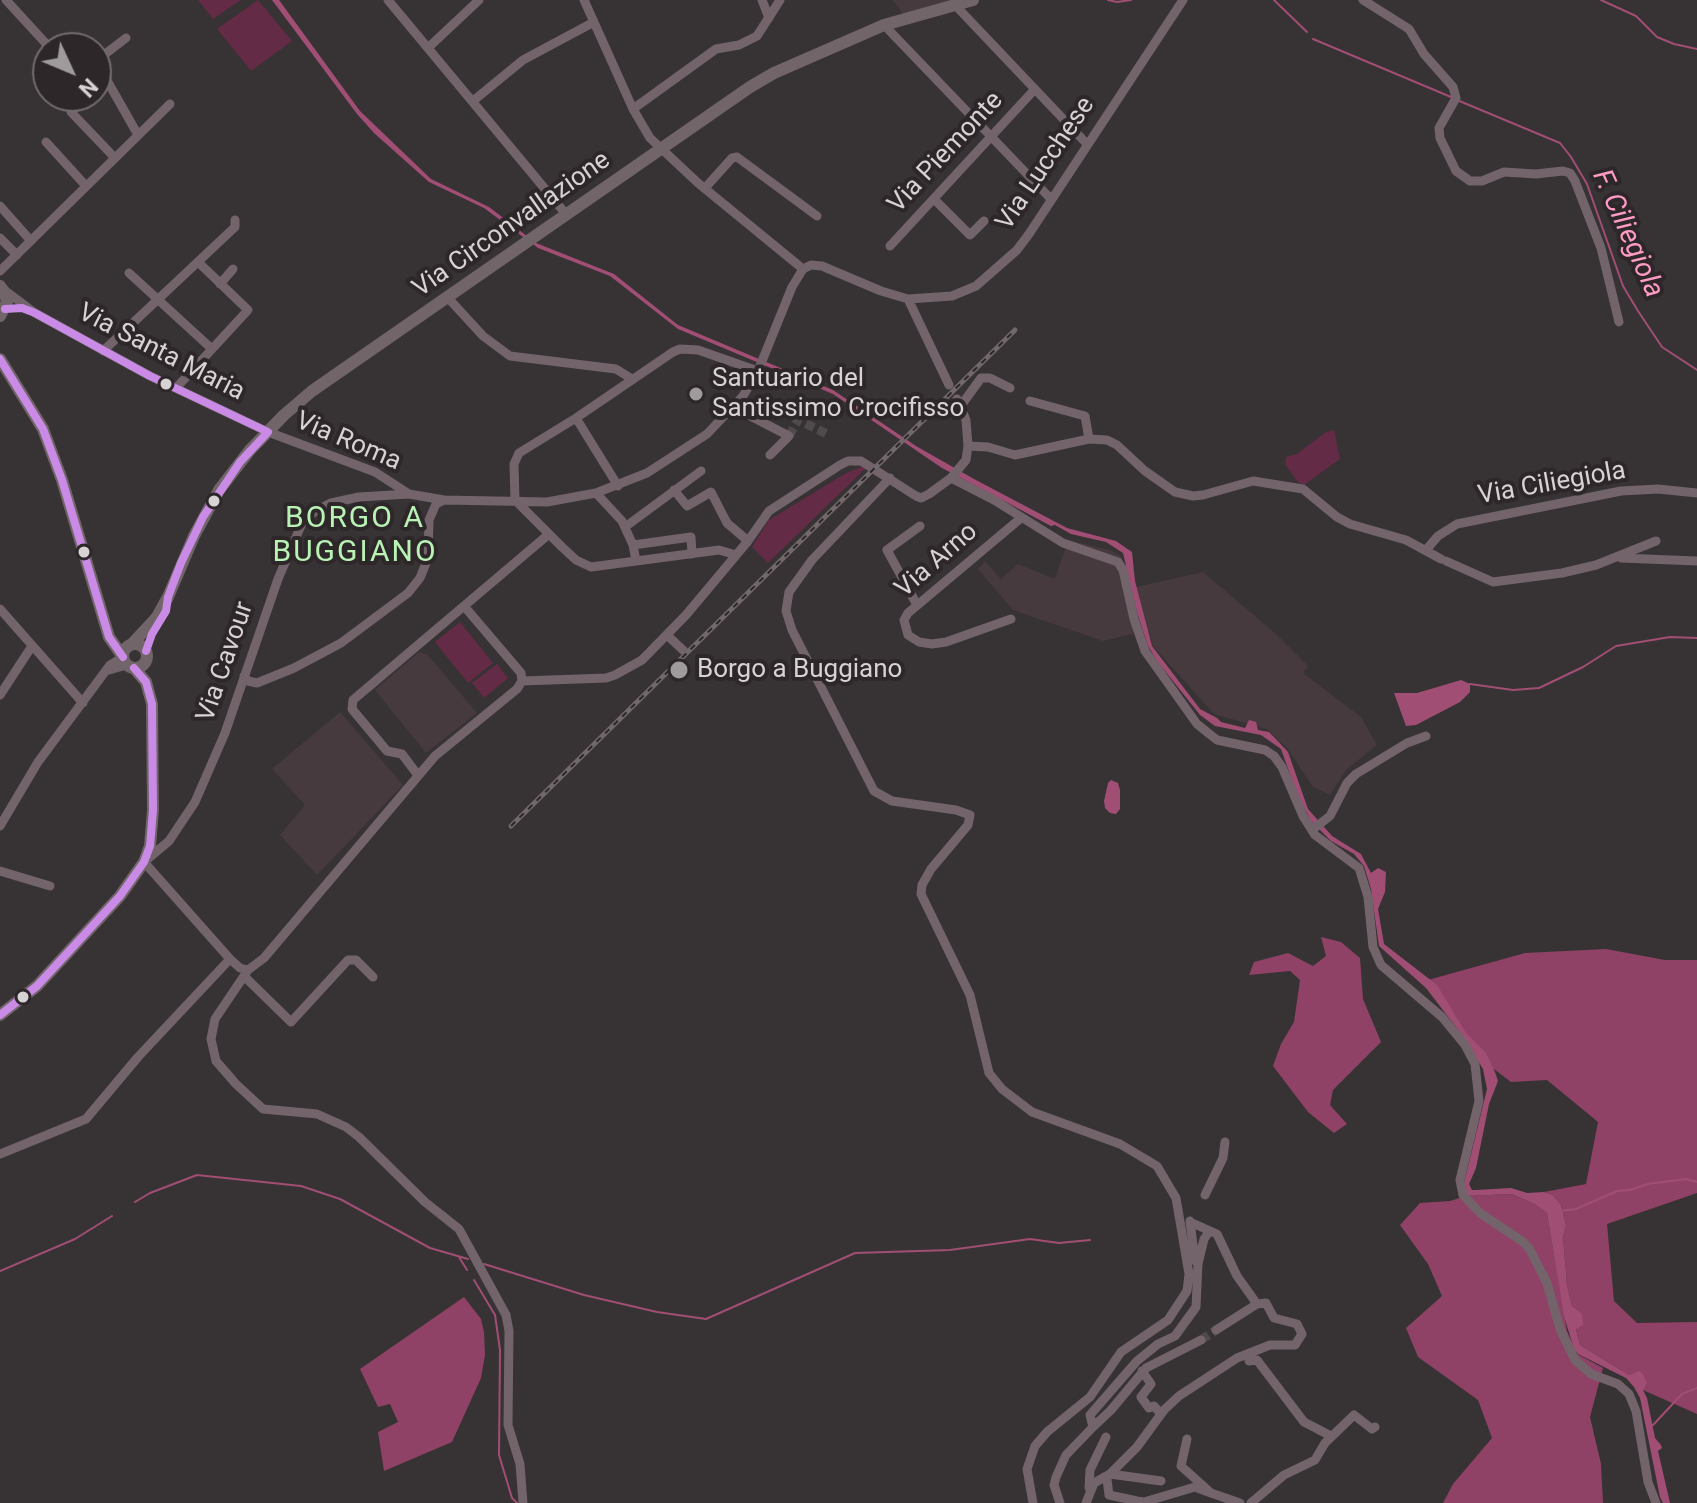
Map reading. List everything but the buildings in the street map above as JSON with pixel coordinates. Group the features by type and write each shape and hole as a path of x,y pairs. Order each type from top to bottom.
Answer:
{"main road":[{"name":"Via Circonvallazione","path":"133,656 168,597 181,563 215,497 250,450 312,391 565,213 774,73 884,25 973,0"},
{"path":"1,287 7,297 3,313"},
{"path":"0,359 43,429 62,480 111,641 133,656 154,689 153,810 150,846 144,862 120,896 37,986 0,1015"}],"street":[{"path":"6,0 35,32"},
{"path":"388,0 565,213"},
{"path":"429,47 479,0"},
{"path":"584,0 646,132 660,149 803,269"},
{"path":"762,0 769,18"},
{"path":"633,109 716,49 739,45 757,36 780,0"},
{"name":"Via Lucchese","path":"908,299 952,296 976,286 1017,250 1183,0"},
{"path":"1363,0 1409,29 1418,46 1453,87 1456,98 1439,128 1440,138 1456,171 1470,181 1482,181 1504,172 1570,173 1601,248 1619,322"},
{"path":"956,6 1087,144"},
{"path":"473,101 523,60 594,22"},
{"path":"884,25 1051,199"},
{"path":"126,38 96,61 138,135"},
{"name":"Via Piemonte","path":"890,246 1035,89"},
{"path":"0,271 170,104"},
{"path":"71,112 115,158"},
{"path":"46,142 86,186"},
{"path":"705,188 732,158 737,157 817,216"},
{"path":"934,199 970,235 984,221"},
{"path":"0,206 31,241"},
{"path":"103,351 235,227 235,220"},
{"path":"0,238 17,255"},
{"path":"177,387 248,310 198,262"},
{"path":"409,494 444,500 547,502 596,493 656,468 694,445 733,407 758,371 792,287 803,269 811,265 822,266 908,299 949,385"},
{"path":"220,284 233,269"},
{"path":"129,273 212,349"},
{"path":"1,287 35,313"},
{"path":"450,300 474,328 510,356 616,369 632,379"},
{"path":"3,313 22,308 35,313"},
{"name":"Via Santa Maria","path":"35,313 103,351 268,432"},
{"path":"742,548 591,567 576,560 515,500 514,464 517,455 680,349 698,350 758,371"},
{"path":"522,681 582,680 615,675 642,660 668,636 772,508 848,461 861,461 921,498 951,478 966,460 966,420 959,403 981,378 990,378 1010,388"},
{"path":"1030,401 1085,416 1089,439"},
{"path":"733,407 789,436 770,455"},
{"path":"576,418 618,486"},
{"name":"Via Roma","path":"268,432 375,472 409,494"},
{"path":"968,446 988,447 1015,455 1089,439 1107,440 1117,445 1145,471 1180,493 1203,495 1253,481 1303,489 1350,524 1406,540 1493,582 1562,573 1618,558 1656,541"},
{"path":"625,527 701,471"},
{"path":"890,478 812,560 789,592 786,611 792,630 874,791 892,801 956,810 970,815 968,825 931,869 922,885 921,894 970,995 989,1073 1002,1089 1032,1112 1120,1144 1163,1172 1176,1198 1193,1269 1196,1307 1175,1336 1148,1351 1121,1378 1090,1415 1093,1427"},
{"path":"951,478 1073,547 1118,562 1123,570 1145,651 1193,719 1217,740 1265,750 1274,756 1312,830 1324,843 1353,861 1361,872 1368,897 1373,947 1381,965 1442,1017 1472,1058 1479,1101 1460,1180 1463,1195 1489,1221 1529,1248 1547,1283 1563,1339 1575,1360 1591,1374 1623,1387 1631,1397 1648,1482 1656,1503"},
{"name":"Via Ciliegiola","path":"1426,550 1438,536 1457,524 1621,491 1658,489 1697,493"},
{"path":"674,490 687,506 711,492 742,548"},
{"path":"596,493 625,527 636,561"},
{"name":"Via Cavour","path":"144,862 169,841 195,802 225,733 278,579 303,521 331,503 359,497 409,494"},
{"path":"244,676 248,681 257,683 294,668 352,635 408,593 425,569 429,551 429,520 436,504 444,500"},
{"name":"Via Arno","path":"1011,619 932,644 914,640 905,629 904,620 917,605 1021,518"},
{"path":"917,605 887,550 920,526"},
{"path":"417,774 402,754 387,751 352,709 353,700 549,534"},
{"path":"633,545 691,537 692,554"},
{"path":"1618,558 1697,561"},
{"path":"464,606 521,673 522,681 517,689 417,774 222,1006 215,1019 211,1039 216,1061 263,1109 317,1114 346,1127 411,1190 459,1229 506,1315 509,1331 508,1425 520,1464 523,1503"},
{"path":"0,609 83,703"},
{"path":"668,636 684,651"},
{"path":"0,695 32,646"},
{"path":"0,826 32,771 113,662 133,656"},
{"path":"1312,830 1324,822 1352,778 1387,754 1426,736"},
{"path":"144,862 291,1022 348,960 359,963 373,977"},
{"path":"0,871 50,886"},
{"path":"0,1154 86,1119 138,1057 230,959"},
{"path":"1205,1195 1223,1158 1225,1142"},
{"path":"1180,1211 1184,1211 1190,1222 1199,1247"},
{"path":"1190,1222 1217,1234 1237,1276 1256,1303"},
{"path":"1033,1503 1027,1469 1035,1446 1047,1432 1090,1397 1121,1352 1168,1320 1187,1291 1199,1247 1209,1232"},
{"path":"1089,1491 1094,1483 1107,1476 1137,1447 1161,1414 1179,1396 1237,1358 1270,1345 1295,1345 1301,1338 1300,1327 1293,1322 1274,1318 1266,1303 1256,1303 1216,1330"},
{"path":"1060,1503 1054,1485 1066,1455 1111,1410 1142,1371 1201,1340"},
{"path":"1249,1361 1257,1360 1299,1416 1328,1440"},
{"path":"1142,1371 1151,1384 1141,1397 1149,1408 1154,1406 1161,1414"},
{"path":"1251,1503 1284,1475 1315,1460 1328,1440 1354,1415 1372,1429 1375,1427"},
{"path":"1086,1503 1090,1470 1106,1437"},
{"path":"1187,1439 1181,1466 1211,1493"},
{"path":"1107,1476 1161,1481"},
{"path":"1107,1476 1109,1495 1137,1501 1144,1502 1195,1487 1240,1503"}],"shaded area":[{"path":"198,0 241,0 213,19"},
{"path":"258,0 292,41 251,71 217,29"},
{"path":"272,0 279,0 360,111 431,179 489,207 536,243 614,274 678,325 833,390 916,446 974,479 1067,528 1116,541 1132,552 1135,581 1152,646 1200,709 1221,722 1245,728 1249,720 1256,722 1258,730 1269,732 1288,752 1308,809 1332,836 1361,854 1371,873 1378,868 1386,872 1385,892 1378,909 1384,944 1437,985 1466,1033 1486,1053 1498,1081 1489,1104 1476,1168 1469,1184 1472,1190 1511,1188 1527,1193 1544,1192 1553,1195 1561,1205 1566,1225 1563,1237 1567,1285 1572,1306 1582,1314 1583,1325 1576,1329 1580,1345 1629,1375 1639,1371 1643,1374 1647,1383 1643,1390 1655,1438 1662,1448 1658,1451 1670,1503 1663,1503 1660,1497 1640,1398 1634,1387 1626,1378 1578,1354 1574,1349 1564,1316 1547,1213 1512,1194 1466,1196 1464,1183 1487,1089 1483,1069 1426,988 1379,946 1371,889 1364,866 1354,854 1331,841 1311,821 1297,794 1281,749 1261,735 1215,726 1200,715 1157,661 1148,646 1137,612 1123,553 1106,542 1051,526 942,468 833,394 678,329 610,276 538,248 484,208 429,182 357,114"},
{"path":"893,0 962,0 907,19"},
{"path":"1334,430 1340,459 1304,485 1298,482 1285,464 1286,457 1297,454 1326,432"},
{"path":"861,467 866,468 768,563 752,547 769,520"},
{"path":"1068,540 1110,550 1121,556 1131,588 1203,572 1275,633 1308,666 1303,673 1361,717 1377,745 1346,770 1330,795 1313,787 1287,748 1267,729 1214,714 1153,646 1148,630 1103,641 1013,610 978,569 985,561 1001,579 1018,564 1055,579"},
{"path":"460,622 493,663 468,683 435,642"},
{"path":"419,652 428,655 477,713 426,753 375,690"},
{"path":"497,664 508,678 484,698 472,683"},
{"path":"1461,680 1470,684 1470,692 1460,702 1416,725 1406,726 1394,693 1417,693"},
{"path":"340,712 403,785 317,875 280,835 305,805 272,769"},
{"path":"1111,780 1118,783 1120,790 1120,809 1116,814 1105,808 1104,801"},
{"path":"1321,937 1341,942 1360,958 1363,999 1381,1042 1333,1090 1330,1105 1347,1124 1334,1133 1308,1112 1273,1066 1294,1022 1300,980 1290,971 1249,975 1254,962 1288,953 1313,966 1326,956"},
{"path":"1606,949 1665,960 1697,960 1697,1193 1607,1224 1614,1301 1637,1323 1697,1322 1697,1414 1643,1390 1635,1373 1629,1375 1580,1345 1576,1329 1582,1315 1572,1306 1567,1285 1563,1237 1566,1225 1561,1205 1553,1195 1544,1192 1586,1184 1598,1122 1547,1080 1511,1082 1482,1060 1428,980 1525,953"},
{"path":"1512,1194 1547,1213 1567,1331 1577,1354 1603,1368 1590,1417 1601,1464 1603,1503 1443,1503 1453,1484 1492,1438 1478,1400 1418,1357 1406,1328 1442,1296 1428,1264 1400,1225 1420,1203 1450,1201 1466,1196"},
{"path":"464,1297 481,1319 485,1355 481,1378 452,1442 384,1471 378,1432 398,1422 390,1404 378,1407 360,1369"}],"waterway":[{"path":"1108,0 1131,0"},
{"path":"1274,0 1307,32"},
{"path":"1601,0 1636,16 1657,37 1697,49"},
{"path":"1313,39 1451,97"},
{"name":"F. Ciliegiola","path":"1457,100 1560,143 1587,184 1623,286 1638,311 1662,347 1697,370"},
{"path":"1470,684 1513,690 1539,688 1583,667 1616,646 1670,637 1697,638"},
{"path":"135,1202 197,1175 301,1186 340,1199 430,1248 468,1259"},
{"path":"1560,1211 1576,1209 1617,1191 1648,1184 1686,1179 1697,1182"},
{"path":"0,1271 75,1239 112,1216"},
{"path":"484,1264 584,1295 657,1312 706,1319 855,1253 950,1250 1030,1239 1059,1243 1090,1240"},
{"path":"459,1257 467,1270"},
{"path":"474,1280 495,1315 500,1350 499,1455 512,1498 517,1503"},
{"path":"1653,1425 1682,1394 1697,1388"}],"tunnel":[{"path":"789,436 798,420 827,434"},
{"path":"1201,1340 1216,1330"}],"railway":[{"path":"511,826 1015,330"}],"transit line":[{"path":"5,309 22,308 35,313 150,376 268,432 240,462 203,517 181,563 166,611 146,651"},
{"path":"0,359 43,429 62,480 109,637 123,657"},
{"path":"0,1015 37,986 120,896 144,862 150,846 153,810 152,704 146,682 134,668"}],"place":[{"name":"Santuario del Santissimo Crocifisso","path":"696,394"},
{"name":"Borgo a Buggiano","path":"679,670"}],"district":[{"name":"BORGO A BUGGIANO","path":"355,536"}]}
